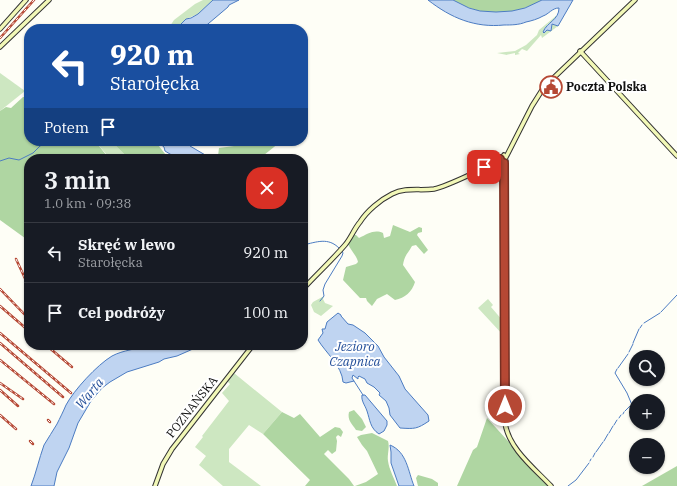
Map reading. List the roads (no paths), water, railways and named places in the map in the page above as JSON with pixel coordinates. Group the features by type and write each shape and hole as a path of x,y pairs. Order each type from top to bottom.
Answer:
{"street":[{"path":"0,29 26,0"},
{"path":"0,46 48,0"},
{"path":"551,486 514,446 506,426 504,171 502,161 541,91 580,51 635,0"},
{"path":"580,51 677,156"},
{"path":"308,284 345,245 362,218 386,197 404,190 429,190 442,187 491,164 502,161"},
{"name":"POZNAŃSKA","path":"156,486 163,464 174,446 249,350"}],"water":[{"path":"213,0 239,0 229,5 208,24 181,24 186,19 198,14"},
{"path":"428,0 453,0 469,8 480,11 496,12 525,8 542,0 573,0 558,26 552,24 551,31 547,30 544,33 543,32 547,26 557,15 559,8 554,9 539,18 521,24 493,26 473,23 455,17"},
{"path":"163,146 190,146 204,154 170,154 165,151"},
{"name":"Jezioro Czapnica","path":"338,313 348,324 353,325 365,333 378,346 384,357 399,376 405,389 428,415 429,421 416,428 400,428 390,415 386,401 379,395 380,393 374,387 367,383 365,379 359,376 358,379 353,375 352,378 354,381 346,383 343,382 337,365 318,340 323,333 322,329 325,329 327,322"},
{"name":"Warta","path":"129,350 191,350 177,356 127,372 102,388 91,401 78,423 69,448 57,472 54,486 31,486 44,445 70,399 80,385 100,365 112,356"},
{"path":"362,395 365,395 387,421 384,431 379,434 371,424"},
{"path":"390,445 400,452 406,462 414,486 399,486 391,463"}],"waterway":[{"path":"31,154 40,146"},
{"path":"0,161 9,158 19,160 24,158"},
{"path":"308,244 326,241 331,242 339,248"},
{"path":"320,301 324,296 323,290 325,284 342,256 342,251"},
{"path":"661,312 677,295"},
{"path":"644,323 660,313"},
{"path":"633,343 639,329"},
{"path":"630,350 633,344"},
{"path":"618,368 628,354"},
{"path":"617,369 615,373 629,398"},
{"path":"354,381 363,395"},
{"path":"625,411 629,407"},
{"path":"614,425 617,420"},
{"path":"609,433 613,426"},
{"path":"604,441 608,434"},
{"path":"596,452 603,442"},
{"path":"593,457 595,453"},
{"path":"568,486 576,480 589,463"}],"railway":[{"path":"0,38 34,0"},
{"path":"16,259 24,276"},
{"path":"0,289 24,314"},
{"path":"0,306 24,327"},
{"path":"0,333 71,393"},
{"path":"0,343 63,397"},
{"path":"52,350 72,367"},
{"path":"0,360 54,404"},
{"path":"0,383 23,399"},
{"path":"0,390 18,406"},
{"path":"0,415 16,429"},
{"path":"30,441 33,444"}],"place":[{"name":"Poczta Polska","path":"551,87"}]}
